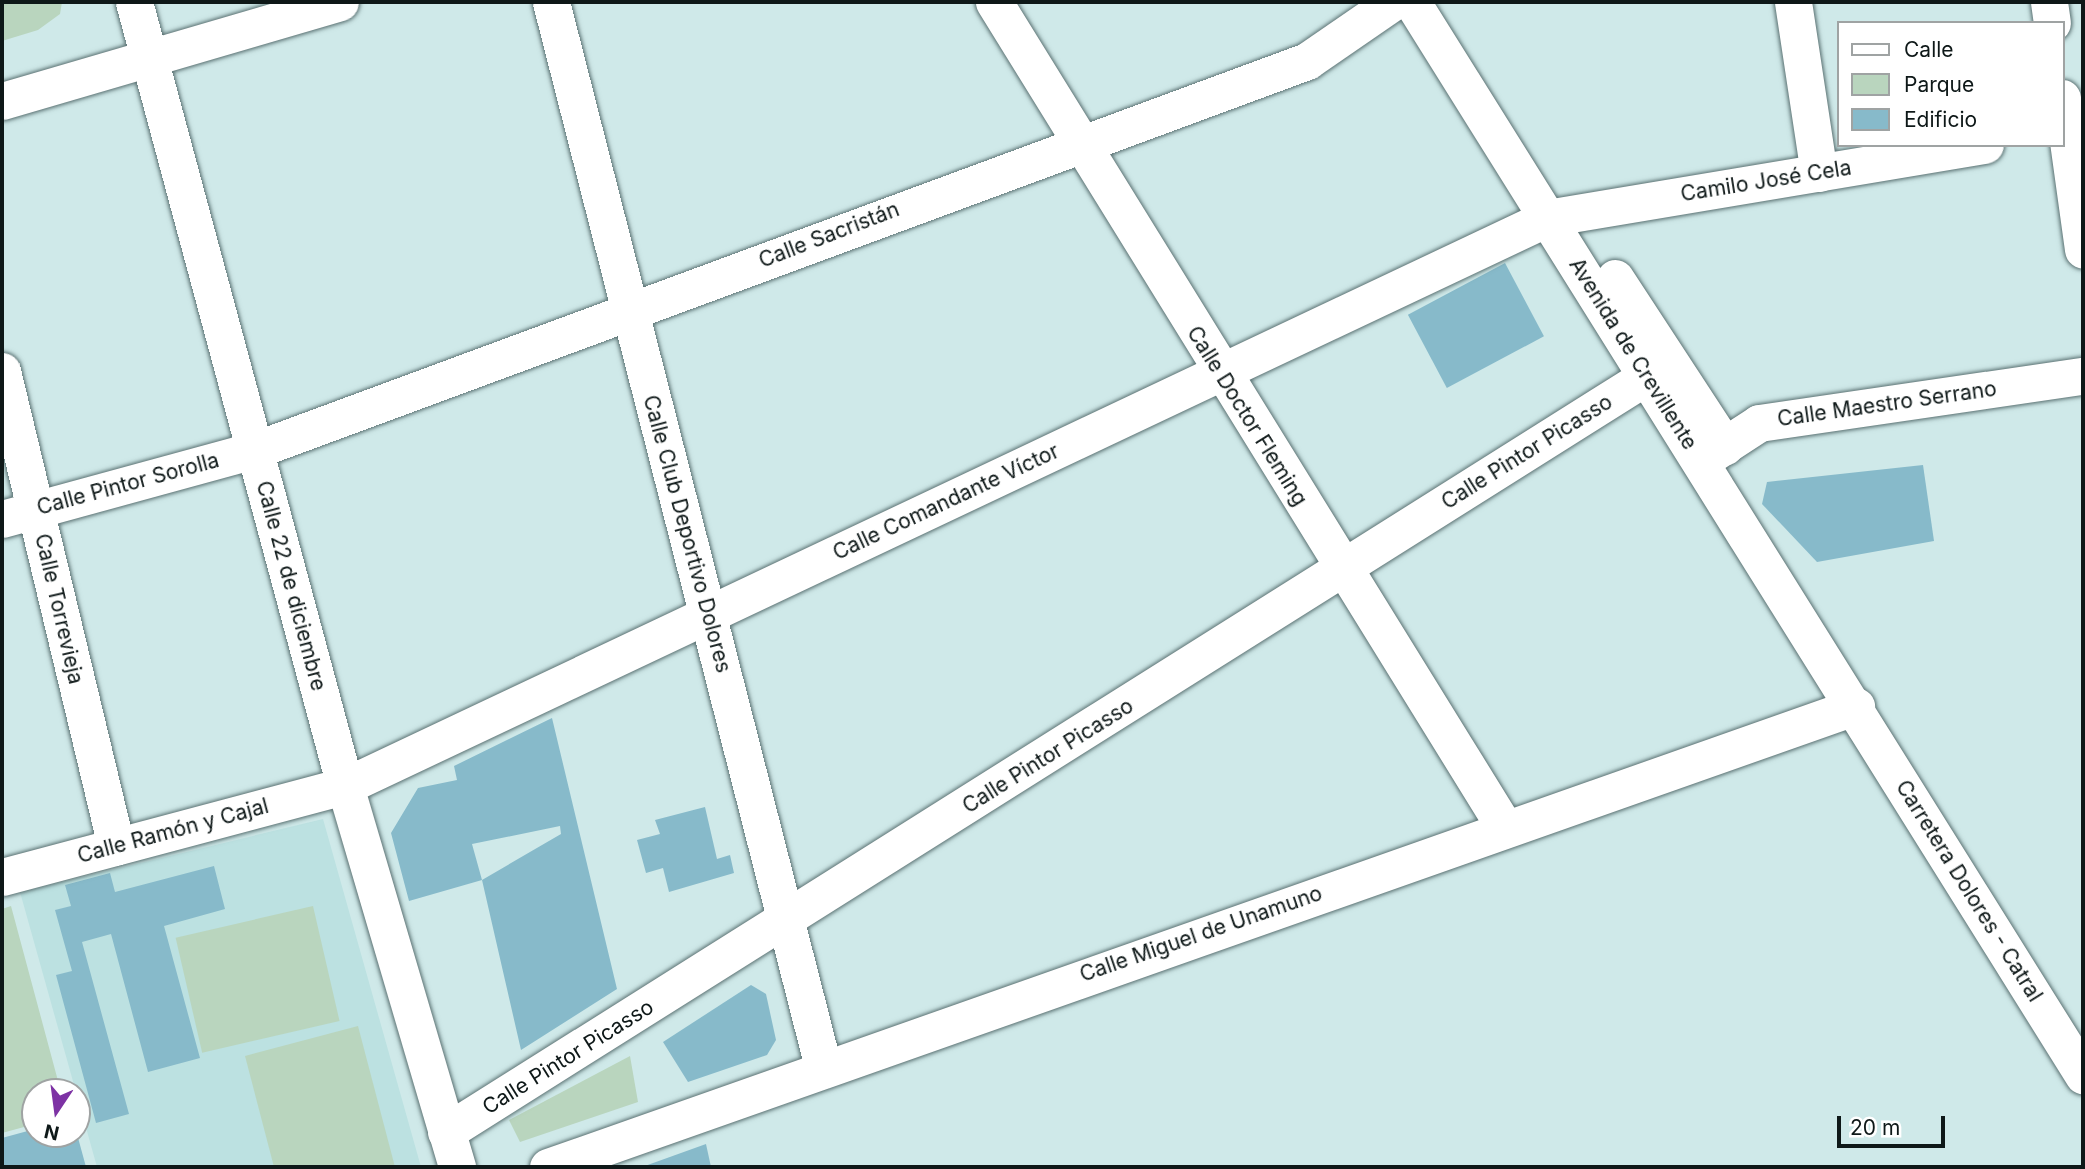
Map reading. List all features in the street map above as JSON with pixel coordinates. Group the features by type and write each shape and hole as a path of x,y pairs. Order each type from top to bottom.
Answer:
{"street":[{"name":"Calle 22 de diciembre","path":"134,2 345,786 457,1167"},
{"path":"2,101 148,54 340,2"},
{"name":"Calle Club Deportivo Dolores","path":"551,2 789,921 823,1067"},
{"name":"Calle Doctor Fleming","path":"994,2 1341,570 1505,828"},
{"name":"Calle Sacristán","path":"255,450 1079,141 1307,61 1393,2"},
{"name":"Avenida de Crevillente","path":"1412,2 1559,216 1647,376 1713,454 1856,706"},
{"path":"1793,2 1819,173"},
{"path":"2049,2 2052,21"},
{"path":"2069,123 2083,250"},
{"name":"Camilo José Cela","path":"1559,216 1973,147"},
{"path":"1559,216 1713,454"},
{"name":"Calle Comandante Víctor","path":"345,786 1220,372 1559,216"},
{"name":"Calle Torrevieja","path":"2,371 18,514 116,847"},
{"name":"Calle Pintor Picasso","path":"446,1132 789,921 1647,376"},
{"name":"Calle Maestro Serrano","path":"1713,454 1759,422 2083,376"},
{"name":"Calle Pintor Sorolla","path":"18,514 255,450"},
{"name":"Calle Miguel de Unamuno","path":"548,1167 823,1067 1856,706"},
{"name":"Carretera Dolores - Catral","path":"1856,706 2083,1075"},
{"name":"Calle Ramón y Cajal","path":"2,877 345,786"}],"shaded area":[{"path":"323,819 421,1167 97,1167 91,1146 91,1078 72,1078 20,892"}],"green space":[{"path":"2,2 62,2 60,14 38,30 2,41"},
{"path":"11,906 57,1078 21,1078 21,1128 2,1133 2,909"},
{"path":"313,906 340,1021 202,1053 176,938"},
{"path":"358,1026 395,1167 274,1167 245,1056"},
{"path":"630,1056 638,1102 520,1142 509,1120"}],"building":[{"path":"1505,263 1544,336 1447,388 1408,315"},
{"path":"1923,465 1934,541 1817,562 1762,504 1767,482"},
{"path":"552,718 617,989 521,1050 482,880 409,901 391,833 418,788 457,780 454,766","holes":["560,826 561,834 482,880 472,844"]},
{"path":"705,807 717,859 730,855 734,873 669,892 663,868 646,873 637,840 660,834 655,820"},
{"path":"214,866 225,909 164,926 200,1058 148,1072 111,934 82,942 129,1114 96,1123 91,1104 91,1078 84,1078 56,975 72,971 55,910 71,906 65,885 110,873 115,892"},
{"path":"751,985 766,994 776,1040 767,1055 688,1082 663,1042"},
{"path":"21,1133 21,1148 81,1148 86,1167 2,1167 2,1138"},
{"path":"706,1144 711,1167 642,1167"}]}
